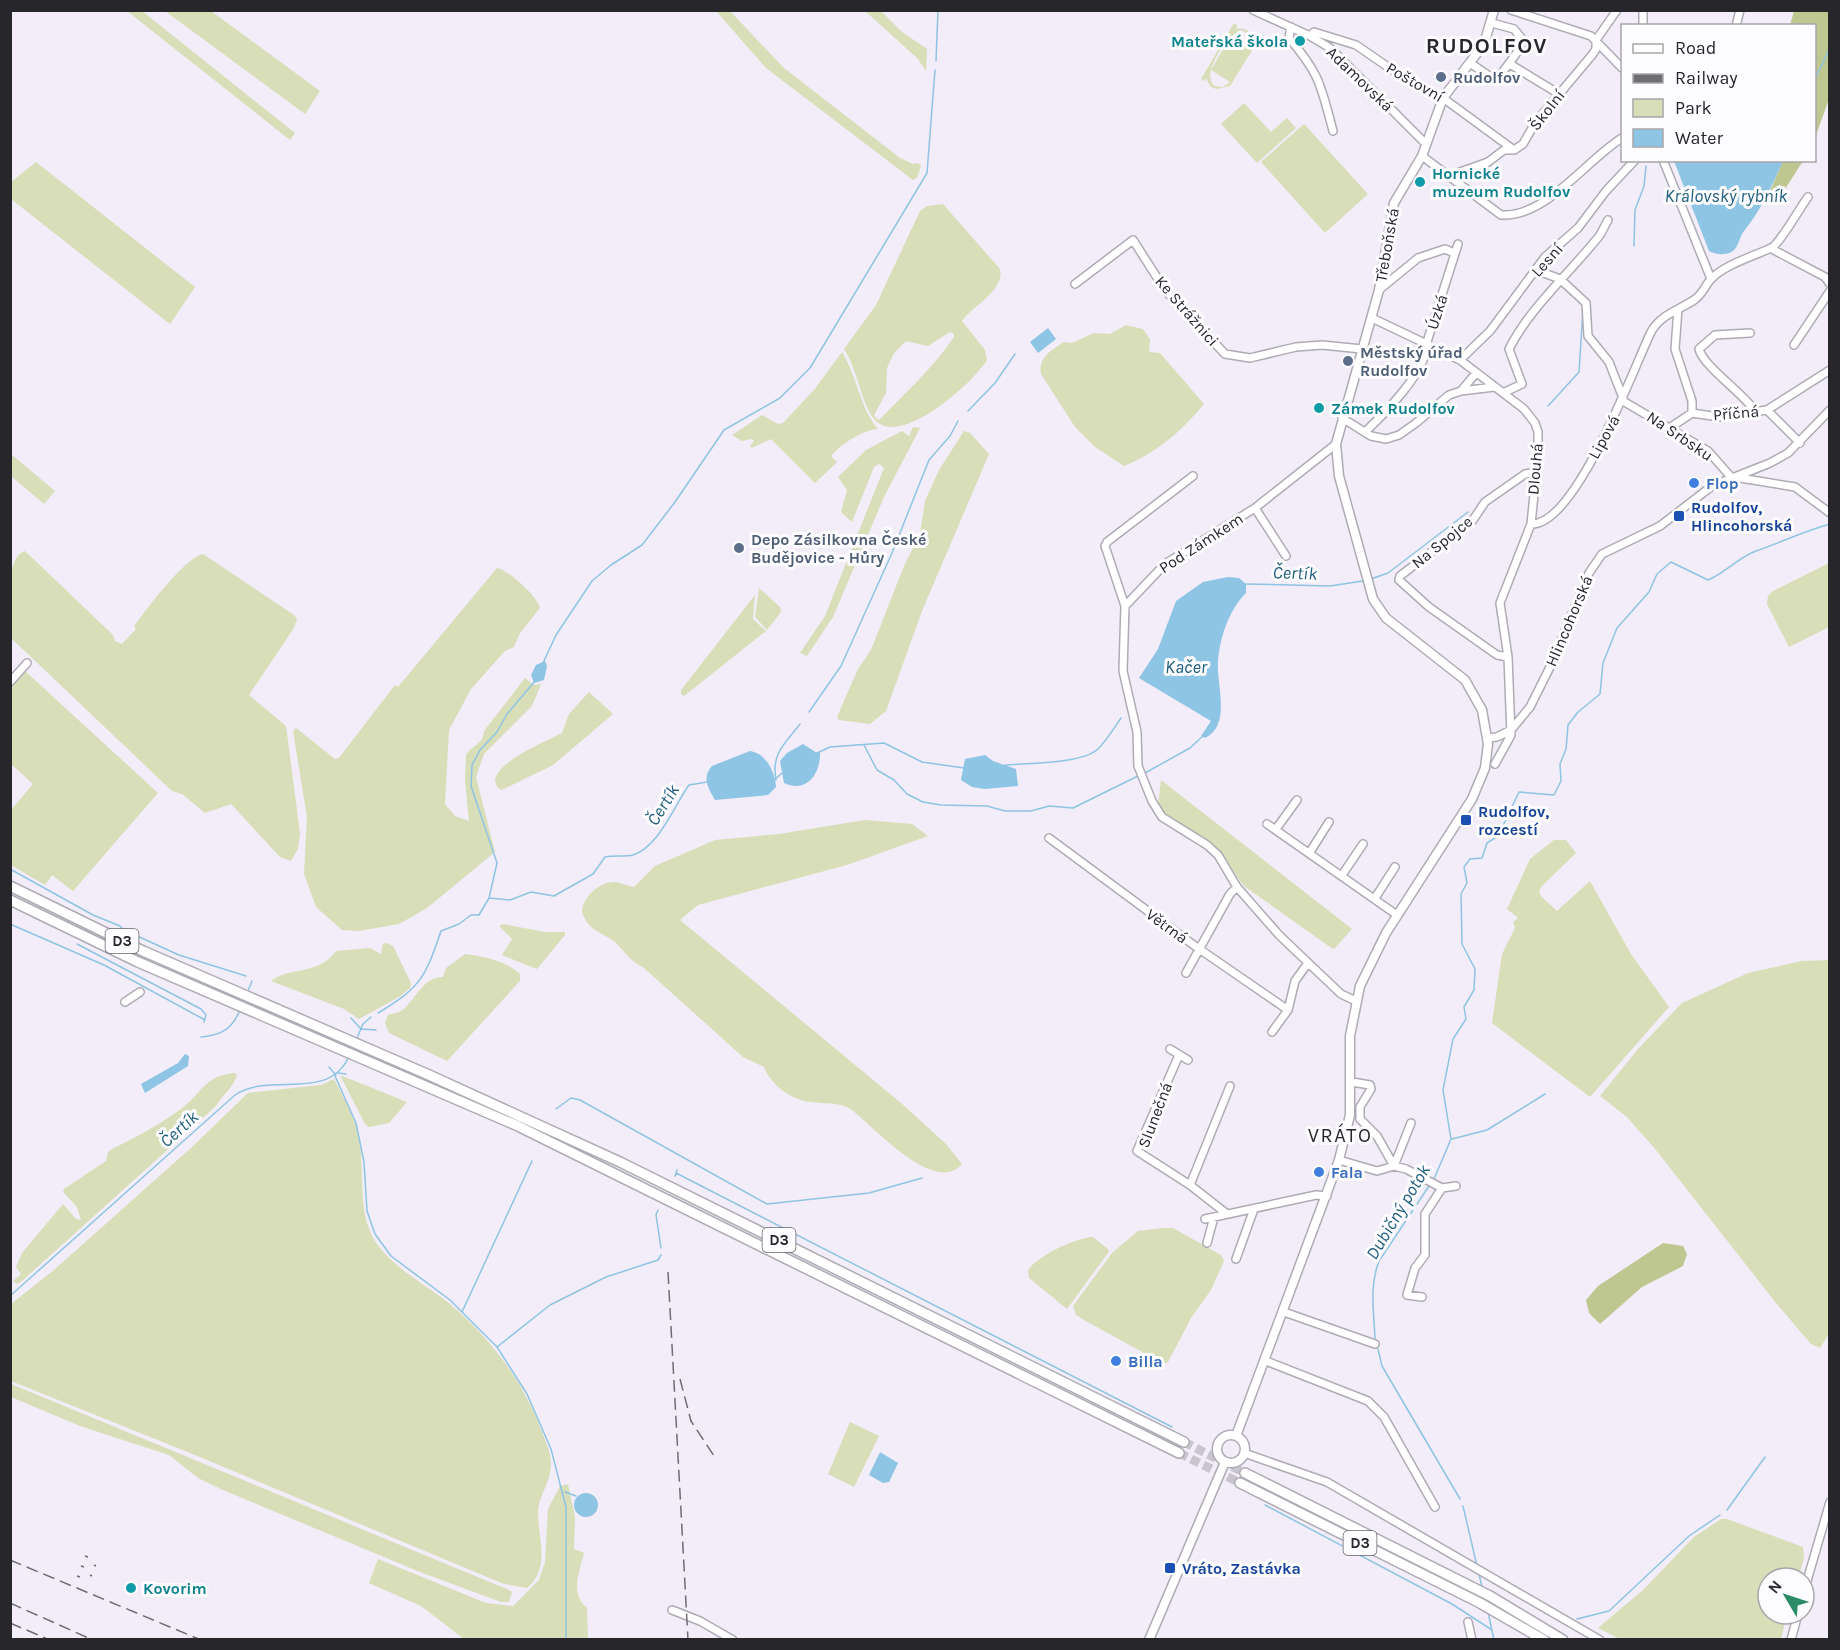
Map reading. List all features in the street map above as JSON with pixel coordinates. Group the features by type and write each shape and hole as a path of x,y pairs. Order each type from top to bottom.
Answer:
{"highway":[{"name":"D3","path":"10,886 143,951 620,1162 1184,1442"},
{"name":"D3","path":"10,900 138,962 518,1126 1179,1453"},
{"name":"D3","path":"1245,1473 1477,1589 1563,1640"},
{"name":"D3","path":"1240,1483 1480,1603 1544,1640"}],"main road":[{"name":"Třeboňská","path":"1488,738 1482,710 1465,680 1386,618 1378,608 1365,576 1339,476 1336,444 1379,291 1394,203 1422,156 1443,98 1484,44 1494,10"},
{"path":"1236,1436 1340,1160 1350,1115 1352,1082 1350,1036 1356,1001 1373,955 1476,791 1485,768 1488,738"},
{"path":"1225,1462 1239,1461 1244,1453 1244,1445 1236,1436"},
{"path":"1225,1462 1219,1455 1218,1446 1222,1438 1236,1436"},
{"path":"1149,1640 1225,1462"}],"street":[{"name":"Adamovská","path":"1253,10 1312,34 1341,58 1426,144"},
{"path":"1511,10 1591,36 1621,66"},
{"name":"Školní","path":"1449,176 1488,162 1504,150 1514,150 1523,144 1535,123 1596,49 1596,40 1617,10"},
{"path":"1470,63 1495,78 1503,73 1521,47 1522,39 1514,29 1492,23"},
{"path":"1291,27 1289,38 1305,55 1319,79 1333,131"},
{"name":"Poštovní","path":"1312,34 1356,45 1401,76 1443,98 1514,150"},
{"path":"1510,64 1559,94"},
{"path":"1422,156 1501,215 1516,216 1542,202 1621,140"},
{"name":"Lesní","path":"1460,360 1490,331 1550,252 1578,228 1606,191 1633,162"},
{"path":"1664,162 1711,279"},
{"path":"1808,197 1772,249 1828,278"},
{"path":"1503,393 1522,384 1509,349 1530,316 1593,244 1608,220"},
{"name":"Ke Strážnici","path":"1075,284 1133,240 1165,290 1225,354 1250,358 1305,347 1333,346 1362,350"},
{"name":"Úzká","path":"1365,432 1418,371 1426,354 1426,345 1458,244"},
{"name":"Třeboňská","path":"1379,291 1418,258 1445,249 1454,253"},
{"name":"Lipová","path":"1531,524 1543,521 1569,494 1596,455 1623,401 1652,330 1664,317 1704,292 1711,279 1746,257 1772,249"},
{"path":"1536,270 1560,279 1586,303 1588,336 1609,362 1623,401"},
{"path":"1794,345 1830,291"},
{"path":"1678,309 1675,349 1692,401 1692,413"},
{"name":"Dlouhá","path":"1372,318 1460,360 1524,409 1535,423 1539,442 1531,524"},
{"path":"1750,333 1715,335 1699,349 1707,363 1742,394 1755,411"},
{"name":"Příčná","path":"1671,427 1692,413 1719,417 1767,410 1830,370"},
{"path":"1461,391 1476,373"},
{"path":"1342,418 1365,432 1386,439 1399,435 1449,395 1461,391 1494,387"},
{"name":"Na Srbsku","path":"1623,401 1671,427 1708,451 1731,477"},
{"path":"1767,410 1800,443"},
{"name":"Hlincohorská","path":"1496,764 1509,742 1511,730 1526,712 1541,686 1589,573 1598,558 1616,545 1660,526 1706,490 1731,477 1770,463 1800,443 1830,410"},
{"name":"Pod Zámkem","path":"1125,606 1165,564 1255,508 1336,444"},
{"name":"Na Spojce","path":"1508,657 1497,655 1429,608 1399,580 1400,576 1473,520 1485,502 1525,474 1537,472"},
{"path":"1193,476 1107,542 1105,551 1125,606 1123,670 1137,732 1140,772 1162,817 1207,844 1218,855 1237,887 1308,963 1341,994 1356,1001"},
{"path":"1731,477 1795,487 1830,513"},
{"name":"Pod Zámkem","path":"1255,508 1286,556"},
{"path":"1488,738 1497,737 1511,730 1508,657 1500,603 1531,524"},
{"path":"10,682 27,663"},
{"path":"1276,829 1297,800"},
{"path":"1310,852 1329,822"},
{"path":"1267,824 1397,915"},
{"name":"Větrná","path":"1048,838 1199,949 1288,1010"},
{"path":"1342,875 1362,844"},
{"path":"1375,898 1395,867"},
{"path":"1186,973 1230,894 1237,887"},
{"path":"1272,1032 1288,1010 1293,987 1301,970 1308,963"},
{"path":"124,1002 140,992"},
{"path":"1170,1049 1188,1060"},
{"name":"Slunečná","path":"1179,1055 1137,1151 1190,1185 1227,1214"},
{"path":"1352,1082 1370,1086 1371,1089 1360,1107 1360,1119 1377,1136 1394,1166"},
{"path":"1190,1185 1230,1086"},
{"path":"1394,1166 1411,1122"},
{"path":"1340,1160 1377,1171 1394,1166 1417,1173 1435,1184 1456,1186"},
{"path":"1422,1298 1407,1295 1415,1268 1425,1255 1425,1214 1435,1184"},
{"path":"1205,1219 1214,1219 1227,1214 1316,1195 1327,1196"},
{"path":"1236,1259 1254,1209"},
{"path":"1207,1244 1214,1219"},
{"path":"1284,1311 1375,1344"},
{"path":"1266,1361 1368,1401 1384,1417 1435,1507"},
{"path":"1244,1453 1327,1482 1600,1640"},
{"path":"1812,1566 1830,1502"},
{"path":"672,1610 700,1621 734,1640"},
{"path":"1468,1622 1472,1640"}],"green space":[{"path":"127,11 142,11 295,133 290,140"},
{"path":"165,11 211,11 320,91 305,114"},
{"path":"716,11 730,11 784,68 900,158 913,164 918,163 921,166 917,178 913,180 766,68"},
{"path":"865,11 881,11 902,32 927,49 926,71 917,58"},
{"path":"1794,11 1829,11 1829,99 1816,135 1816,24 1790,24"},
{"path":"1234,23 1237,25 1236,29 1243,29 1251,33 1255,42 1259,35 1261,36 1230,86 1216,89 1210,86 1206,78 1204,81 1201,79","holes":["1242,30 1251,36 1250,48 1232,37 1236,32","1229,39 1212,69 1224,45","1211,70 1230,82 1223,87 1214,86 1211,80"]},
{"path":"1244,103 1271,132 1287,118 1296,128 1257,163 1221,124"},
{"path":"1304,124 1368,194 1325,233 1261,162"},
{"path":"36,162 195,287 170,324 11,199 11,182"},
{"path":"1783,162 1802,162 1785,189 1770,191"},
{"path":"943,204 1000,269 998,284 993,291 962,321 985,350 987,360 967,383 936,409 902,426 887,426 875,420 870,414 844,349 876,305 920,211 927,206","holes":["950,332 954,334 946,349 927,370 879,420 876,418 874,415 886,393 887,368 894,353 906,341 928,346"]},
{"path":"1126,325 1143,329 1150,339 1149,352 1160,353 1204,404 1168,440 1147,455 1124,466 1095,447 1075,427 1041,374 1041,368 1047,355 1064,342 1072,343 1094,333 1110,334"},
{"path":"842,352 867,411 878,429 859,435 840,447 831,456 837,462 815,483 771,439 752,448 750,446 754,441 752,439 742,441 732,435 762,415 778,424 783,423 814,390"},
{"path":"913,427 920,428 884,497 833,617 807,656 800,653 825,616 884,468 879,464 874,467 852,522 841,512 847,490 838,477 866,450 902,431 909,436"},
{"path":"964,431 970,433 989,454 922,611 886,711 870,724 839,720 837,717 858,669 871,650 904,566 920,534 925,501 939,470"},
{"path":"11,454 55,491 44,504 11,476"},
{"path":"25,551 113,635 115,641 122,644 136,629 134,626 166,585 186,565 203,554 294,615 297,619 294,628 249,695 286,726 300,833 298,849 291,861 280,857 231,804 205,813 182,794 172,791 11,638 9,589 11,576 18,556"},
{"path":"1829,563 1829,627 1789,647 1767,604 1768,596 1773,591"},
{"path":"497,568 522,584 540,608 520,633 514,647 505,651 471,689 449,730 445,804 455,816 469,821 465,781 466,755 479,742 484,731 525,678 534,685 541,684 532,706 484,754 476,777 495,852 427,908 399,924 359,931 342,930 316,907 304,874 307,817 293,731 296,728 335,759 339,758 395,685 398,687"},
{"path":"759,588 780,607 781,612 767,630 755,617"},
{"path":"755,595 753,619 766,631 684,696 681,694 681,690"},
{"path":"25,671 158,793 73,891 52,875 45,885 11,865 11,810 33,784 11,764 11,685"},
{"path":"589,692 613,714 553,765 502,790 497,787 495,780 505,765 524,752 562,733 569,714"},
{"path":"1161,780 1352,929 1334,949 1244,886 1215,846 1167,816 1158,805"},
{"path":"865,820 912,824 928,836 847,865 698,905 680,920 901,1103 946,1144 962,1164 950,1172 936,1171 920,1165 903,1154 849,1108 835,1104 804,1101 789,1095 771,1080 764,1067 743,1057 644,968 632,960 616,943 593,928 582,912 588,896 598,887 615,882 634,887 655,866 715,840 779,834"},
{"path":"1554,840 1566,840 1576,853 1542,886 1539,891 1541,896 1557,911 1590,881 1631,954 1669,1007 1590,1097 1492,1023 1502,954 1515,928 1513,922 1518,918 1507,909 1530,859"},
{"path":"503,924 545,932 565,932 565,935 537,969 502,955 512,939 499,926"},
{"path":"383,944 393,946 411,983 410,988 399,997 359,1019 344,1009 271,981 279,976 313,968 329,959 336,951 370,948 381,954"},
{"path":"465,954 501,962 520,974 520,981 447,1061 389,1033 385,1023 388,1015 403,1010 426,983 443,977 446,968"},
{"path":"1829,960 1830,1332 1820,1348 1811,1344 1776,1303 1656,1150 1627,1117 1600,1096 1638,1049 1682,1003 1748,973 1802,961"},
{"path":"235,1073 237,1075 233,1083 216,1106 22,1281 17,1284 13,1281 21,1274 16,1267 22,1253 63,1204 76,1219 81,1220 77,1207 63,1192 64,1189 106,1161 108,1152 112,1149 146,1132 178,1111 209,1082"},
{"path":"340,1075 407,1102 389,1123 369,1127 365,1124"},
{"path":"334,1079 357,1129 365,1215 375,1241 391,1260 466,1318 492,1346 525,1394 546,1442 551,1464 538,1512 541,1563 539,1572 527,1588 504,1584 11,1381 11,1304 54,1270 193,1146 248,1093 321,1085"},
{"path":"1173,1228 1221,1255 1224,1261 1211,1290 1191,1318 1168,1362 1164,1364 1076,1315 1073,1306 1112,1253 1138,1231"},
{"path":"1093,1237 1109,1250 1108,1253 1067,1309 1029,1278 1028,1270 1033,1264 1058,1248 1077,1240"},
{"path":"1663,1243 1683,1246 1687,1254 1683,1266 1642,1287 1600,1324 1589,1313 1586,1300 1598,1286"},
{"path":"11,1384 509,1590 512,1592 509,1602 501,1602 420,1572 223,1490 198,1478 169,1455 80,1426 11,1397"},
{"path":"850,1422 879,1436 854,1487 828,1474"},
{"path":"568,1484 575,1517 574,1549 584,1553 577,1590 587,1608 588,1639 464,1639 421,1606 369,1583 378,1559 486,1603 513,1606 539,1580 545,1562 548,1509 560,1486"},
{"path":"1721,1519 1727,1519 1803,1547 1802,1566 1756,1566 1756,1626 1784,1626 1781,1639 1620,1639 1598,1628 1643,1590 1694,1537"}],"water":[{"name":"Královský rybník","path":"1675,162 1783,162 1766,198 1736,247 1729,253 1709,251"},
{"path":"1048,328 1056,339 1038,353 1030,342"},
{"name":"Kačer","path":"1228,577 1239,578 1246,584 1246,593 1235,607 1223,633 1218,661 1220,714 1213,732 1205,738 1201,736 1211,721 1139,678 1158,649 1176,601 1203,582"},
{"path":"545,661 547,666 544,680 534,683 531,675 536,665"},
{"path":"803,744 817,753 820,752 820,760 811,780 806,784 792,786 784,783 780,761 787,753"},
{"path":"750,751 761,755 769,764 776,787 768,795 715,800 707,783 709,770 712,766"},
{"path":"985,755 993,761 1016,769 1018,786 985,789 972,787 961,780 965,759"},
{"path":"185,1054 189,1056 188,1066 145,1093 141,1084 178,1063"},
{"path":"880,1452 898,1463 889,1482 883,1483 869,1475"},
{"path":"586,1493 594,1497 598,1505 594,1513 586,1517 578,1513 574,1505 578,1497"}],"waterway":[{"path":"936,61 938,10"},
{"name":"Čertík","path":"1816,77 1830,48"},
{"path":"543,663 556,635 592,581 611,565 642,545 675,502 724,430 780,398 810,368 927,173 935,70"},
{"path":"1634,246 1635,210 1644,186 1646,166"},
{"name":"Čertík","path":"1548,406 1579,372 1583,309"},
{"path":"968,411 995,383 1015,354"},
{"path":"809,712 841,666 892,553 929,460 950,436 958,421"},
{"name":"Čertík","path":"1371,579 1388,573 1468,512"},
{"name":"Dubičný potok","path":"1434,1179 1451,1139 1443,1090 1453,1039 1466,1019 1464,1007 1474,990 1475,969 1462,944 1461,894 1467,883 1464,867 1470,859 1482,858 1487,843 1498,836 1519,792 1554,795 1561,781 1560,764 1566,749 1568,725 1578,712 1600,694 1603,663 1617,628 1649,592 1657,574 1671,562 1708,580 1750,554 1830,524"},
{"name":"Čertík","path":"1246,584 1330,586 1363,581"},
{"path":"489,898 497,863 471,786 472,765 480,750 497,732 507,714 535,681"},
{"name":"Čertík","path":"1005,765 1067,760 1090,754 1098,749 1121,718"},
{"path":"776,780 777,756 784,743 800,724"},
{"path":"1145,773 1190,748 1204,735"},
{"name":"Čertík","path":"817,753 830,747 884,743 922,762 964,768"},
{"path":"864,745 877,770 894,780 907,794 923,802 941,805 987,806 1005,811 1031,811 1049,806 1073,808 1138,776"},
{"name":"Čertík","path":"774,780 782,773"},
{"name":"Čertík","path":"378,1013 404,996 420,980 441,931 459,924 471,915 479,915 489,898 510,900 531,892 554,896 593,874 605,857 630,856 642,850 651,843 666,824 689,785 707,782"},
{"path":"10,869 93,915 179,955 246,976"},
{"path":"10,924 104,965 205,1020"},
{"path":"77,944 201,1009 206,1015 204,1022"},
{"path":"248,991 252,981"},
{"path":"201,1037 215,1035 225,1030 240,1010"},
{"name":"Čertík","path":"357,1038 363,1024 371,1017"},
{"name":"Čertík","path":"351,1018 361,1029 376,1030"},
{"name":"Čertík","path":"10,1296 235,1095 249,1088 265,1085 313,1083 328,1079 340,1070 349,1056"},
{"path":"329,1067 336,1075"},
{"name":"Čertík","path":"338,1073 346,1074"},
{"path":"335,1076 356,1123 364,1162 367,1211 375,1234 391,1256 450,1300 497,1347 527,1394 551,1449 566,1507 566,1640"},
{"path":"1452,1139 1487,1130 1545,1094"},
{"path":"556,1109 571,1098 580,1100 767,1204 869,1193 922,1178"},
{"path":"462,1312 532,1161"},
{"path":"675,1176 677,1170"},
{"path":"676,1173 1172,1427"},
{"name":"Dubičný potok","path":"1375,1339 1373,1290 1379,1261 1429,1186"},
{"path":"658,1210 656,1215 661,1248"},
{"path":"497,1347 550,1305 606,1277 658,1260 661,1255"},
{"name":"Dubičný potok","path":"1378,1349 1382,1366 1460,1499"},
{"path":"1727,1510 1765,1457"},
{"path":"565,1492 576,1496"},
{"path":"1265,1505 1452,1604 1492,1630"},
{"name":"Dubičný potok","path":"1463,1506 1477,1566"},
{"path":"1577,1619 1609,1611 1689,1536 1720,1515"},
{"name":"Dubičný potok","path":"1479,1574 1482,1587"},
{"name":"Dubičný potok","path":"1488,1612 1494,1640"}],"tunnel":[{"path":"1184,1442 1245,1473"},
{"path":"1179,1453 1240,1483"}],"railway":[{"path":"668,1272 688,1640"},
{"path":"680,1379 691,1421 716,1459"},
{"path":"10,1560 201,1640"},
{"path":"10,1603 93,1640"},
{"path":"10,1623 50,1640"}],"place":[{"name":"Mateřská škola","path":"1300,41"},
{"name":"Rudolfov","path":"1441,77"},
{"name":"Hornické muzeum Rudolfov","path":"1420,182"},
{"name":"Městský úřad Rudolfov","path":"1348,361"},
{"name":"Zámek Rudolfov","path":"1319,408"},
{"name":"Flop","path":"1694,483"},
{"name":"Rudolfov, Hlincohorská","path":"1679,516"},
{"name":"Depo Zásilkovna České Budějovice - Hůry","path":"739,548"},
{"name":"Rudolfov, rozcestí","path":"1466,820"},
{"name":"Fala","path":"1319,1172"},
{"name":"Billa","path":"1116,1361"},
{"name":"Vráto, Zastávka","path":"1170,1568"},
{"name":"Kovorim","path":"131,1588"}],"district":[{"name":"RUDOLFOV","path":"1487,46"},
{"name":"VRÁTO","path":"1340,1135"}]}
